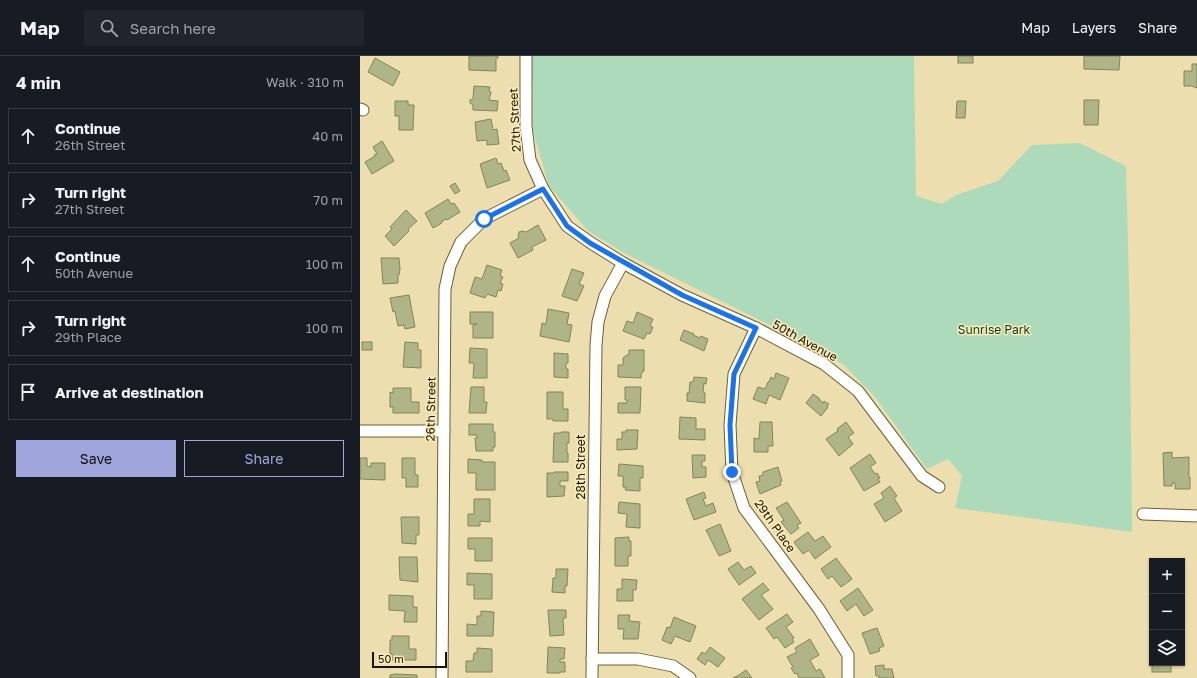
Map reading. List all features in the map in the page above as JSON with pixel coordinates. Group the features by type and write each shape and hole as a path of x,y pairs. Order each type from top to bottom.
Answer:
{"street":[{"name":"27th Street","path":"526,56 526,126 530,160 543,189 567,226 590,243 623,263"},
{"name":"26th Street","path":"442,678 445,289 450,266 460,242 484,219 543,189"},
{"name":"50th Avenue","path":"623,263 682,295 756,328 824,364 858,391 922,476 938,487"},
{"name":"28th Street","path":"592,678 594,374 596,345 598,322 605,296 623,263"},
{"name":"29th Place","path":"756,328 734,374 730,425 732,472 744,508 819,609 848,655 848,678"},
{"path":"360,431 444,431"},
{"path":"1143,514 1197,516"},
{"path":"592,659 638,659 673,666 690,678"}],"green space":[{"name":"Sunrise Park","path":"532,56 914,56 916,196 942,204 956,195 998,181 1032,145 1080,143 1126,166 1130,328 1132,532 955,508 962,476 948,459 927,469 875,397 844,365 806,343 626,254 588,231 549,186 533,131"}],"building":[{"path":"469,56 498,56 498,58 496,58 496,71 469,70"},
{"path":"958,56 973,56 973,63 958,63"},
{"path":"1084,56 1120,56 1119,70 1084,69"},
{"path":"375,58 400,72 393,86 368,72"},
{"path":"1192,64 1197,64 1196,88 1192,86 1184,86 1184,71 1192,71"},
{"path":"474,86 490,87 489,91 491,92 489,100 498,101 497,111 473,110 473,105 470,103 470,100 473,99"},
{"path":"1084,100 1099,100 1098,125 1084,125"},
{"path":"395,101 408,101 408,105 414,105 413,130 399,130 399,116 395,116"},
{"path":"957,101 966,101 965,118 956,118"},
{"path":"491,119 493,130 497,129 499,144 487,145 487,140 477,141 475,122"},
{"path":"382,141 394,161 372,174 365,162 377,154 373,147"},
{"path":"496,158 498,164 501,163 504,171 506,170 510,180 487,188 480,164"},
{"path":"455,183 460,191 455,194 450,186"},
{"path":"448,199 451,204 454,203 460,212 433,228 425,213"},
{"path":"406,210 417,221 408,229 409,231 394,246 385,236 392,229 390,227"},
{"path":"538,225 546,240 532,247 533,250 518,258 510,243 519,238 519,232 526,232"},
{"path":"381,258 399,258 400,269 398,283 383,284"},
{"path":"487,265 502,270 500,276 503,277 500,283 503,284 501,291 498,290 496,297 487,294 485,298 470,293 475,277 482,279"},
{"path":"572,269 584,273 579,284 584,286 577,301 562,296"},
{"path":"409,295 415,327 405,329 404,325 398,326 395,311 393,312 390,298"},
{"path":"548,309 569,313 567,324 572,325 569,342 540,336 542,323 546,324"},
{"path":"470,312 493,312 493,338 473,338 473,325 477,324 470,324"},
{"path":"637,312 653,319 650,326 653,327 650,334 647,333 644,339 623,331 627,321 633,323"},
{"path":"684,330 700,338 701,336 708,339 704,351 680,340"},
{"path":"362,342 372,342 372,350 362,350"},
{"path":"405,342 418,343 418,350 421,350 421,368 403,367"},
{"path":"470,348 487,349 487,378 473,378 474,363 469,363"},
{"path":"629,350 644,350 644,371 641,374 641,378 618,377 618,365 623,365 623,358 629,355"},
{"path":"554,353 568,354 566,369 568,369 568,378 554,377"},
{"path":"776,373 789,378 780,400 769,395 766,404 753,399 758,387 765,389 771,377 774,379"},
{"path":"694,377 707,378 706,384 704,383 703,392 705,393 705,403 687,401 687,393 689,393 690,382 693,382"},
{"path":"471,387 484,387 484,402 487,402 486,413 469,413"},
{"path":"625,387 641,387 640,413 618,413 618,403 627,403 627,400 625,400"},
{"path":"393,388 411,388 411,402 419,402 419,413 393,413 393,407 390,407 390,392 393,393"},
{"path":"547,392 563,392 563,409 568,409 568,421 553,421 553,419 547,419"},
{"path":"813,394 823,403 824,401 829,404 821,416 806,403"},
{"path":"680,417 696,418 696,429 705,429 705,440 679,439"},
{"path":"760,422 772,422 773,446 768,446 768,452 754,452 754,438 759,439"},
{"path":"846,422 854,433 848,437 853,444 839,456 826,439 838,431 837,429"},
{"path":"469,424 493,424 493,432 495,432 495,447 493,447 493,451 476,451 475,438 477,438 477,435 469,435"},
{"path":"626,430 638,430 637,449 617,450 617,439 622,439 622,432 626,432"},
{"path":"569,432 569,443 567,443 568,462 553,462 554,433"},
{"path":"1172,452 1172,458 1189,457 1190,489 1175,489 1175,483 1172,483 1172,486 1164,486 1163,453"},
{"path":"870,454 876,463 870,467 875,474 877,473 880,478 878,479 880,482 864,491 850,468"},
{"path":"692,455 705,455 705,461 702,461 702,467 706,467 706,477 693,478"},
{"path":"360,458 367,458 367,466 371,467 371,463 385,463 385,480 360,479"},
{"path":"402,458 415,458 415,475 418,475 418,487 406,487 406,478 402,478"},
{"path":"468,459 482,460 482,462 495,462 495,490 476,490 476,473 468,473"},
{"path":"619,464 643,466 643,478 640,478 640,491 625,490 626,487 623,487 623,476 618,476"},
{"path":"778,467 782,481 780,482 781,485 760,494 756,482 760,481 759,476 763,475 763,472"},
{"path":"568,472 568,481 560,481 560,486 565,486 564,496 547,497 547,473"},
{"path":"890,486 897,496 894,498 902,511 885,522 874,504 884,498 881,493"},
{"path":"704,492 706,498 703,499 706,506 713,503 716,512 694,520 686,499"},
{"path":"474,499 490,499 490,522 480,521 480,526 468,526 468,514 474,514"},
{"path":"619,502 640,504 640,528 626,527 627,514 618,513"},
{"path":"787,502 801,523 797,525 799,528 791,534 781,522 784,520 776,508"},
{"path":"401,517 419,517 419,535 416,535 416,544 402,543"},
{"path":"720,524 731,551 719,556 706,530"},
{"path":"808,532 815,541 823,536 831,547 815,559 809,550 803,554 794,542"},
{"path":"629,537 629,541 631,541 631,556 628,556 628,566 615,566 615,538"},
{"path":"468,538 492,538 492,561 475,561 475,549 468,549"},
{"path":"399,557 417,557 418,582 400,580"},
{"path":"836,558 852,579 841,587 832,576 828,579 821,569"},
{"path":"738,562 744,570 751,566 756,573 739,585 728,569"},
{"path":"556,569 568,569 565,593 552,592 553,578 556,578"},
{"path":"467,573 492,574 492,599 474,599 474,585 467,585"},
{"path":"622,579 637,580 636,590 633,590 633,601 617,601 617,589 622,589"},
{"path":"763,583 769,590 761,595 773,609 759,620 742,599"},
{"path":"858,588 873,610 864,616 856,604 847,611 840,601"},
{"path":"389,595 413,596 413,607 417,607 417,622 404,622 405,611 389,610"},
{"path":"548,610 566,610 566,618 563,618 564,635 550,636"},
{"path":"481,611 494,612 493,636 467,636 467,624 477,625 477,616 481,616"},
{"path":"787,614 793,622 786,627 794,638 792,639 794,642 785,648 777,637 774,639 766,628"},
{"path":"618,615 630,615 629,621 640,622 638,639 623,639 624,629 618,629"},
{"path":"674,617 696,626 690,642 675,636 671,644 662,640 667,627 670,628"},
{"path":"877,628 884,646 879,648 880,651 870,654 862,633"},
{"path":"392,636 409,636 409,649 416,649 416,660 392,660 392,654 390,654 390,640 392,640"},
{"path":"810,639 819,655 810,660 816,671 820,669 825,678 799,678 797,673 795,674 791,668 793,667 787,657 797,652 795,648"},
{"path":"548,647 565,648 564,659 560,659 560,662 565,662 565,672 547,673"},
{"path":"710,647 725,658 718,667 708,660 705,665 697,659 702,652 705,654"},
{"path":"477,648 492,649 492,672 466,672 466,661 473,661 474,653 477,653"},
{"path":"884,665 884,669 892,669 894,678 879,678 879,676 876,676 875,666"},
{"path":"1152,666 1171,666 1171,672 1152,672"},
{"path":"746,670 752,678 733,678 739,675"},
{"path":"390,675 417,675 417,678 390,678"}],"route":[{"path":"484,219 543,189 567,226 590,243 682,295 756,328 734,374 730,425 732,472"}]}
